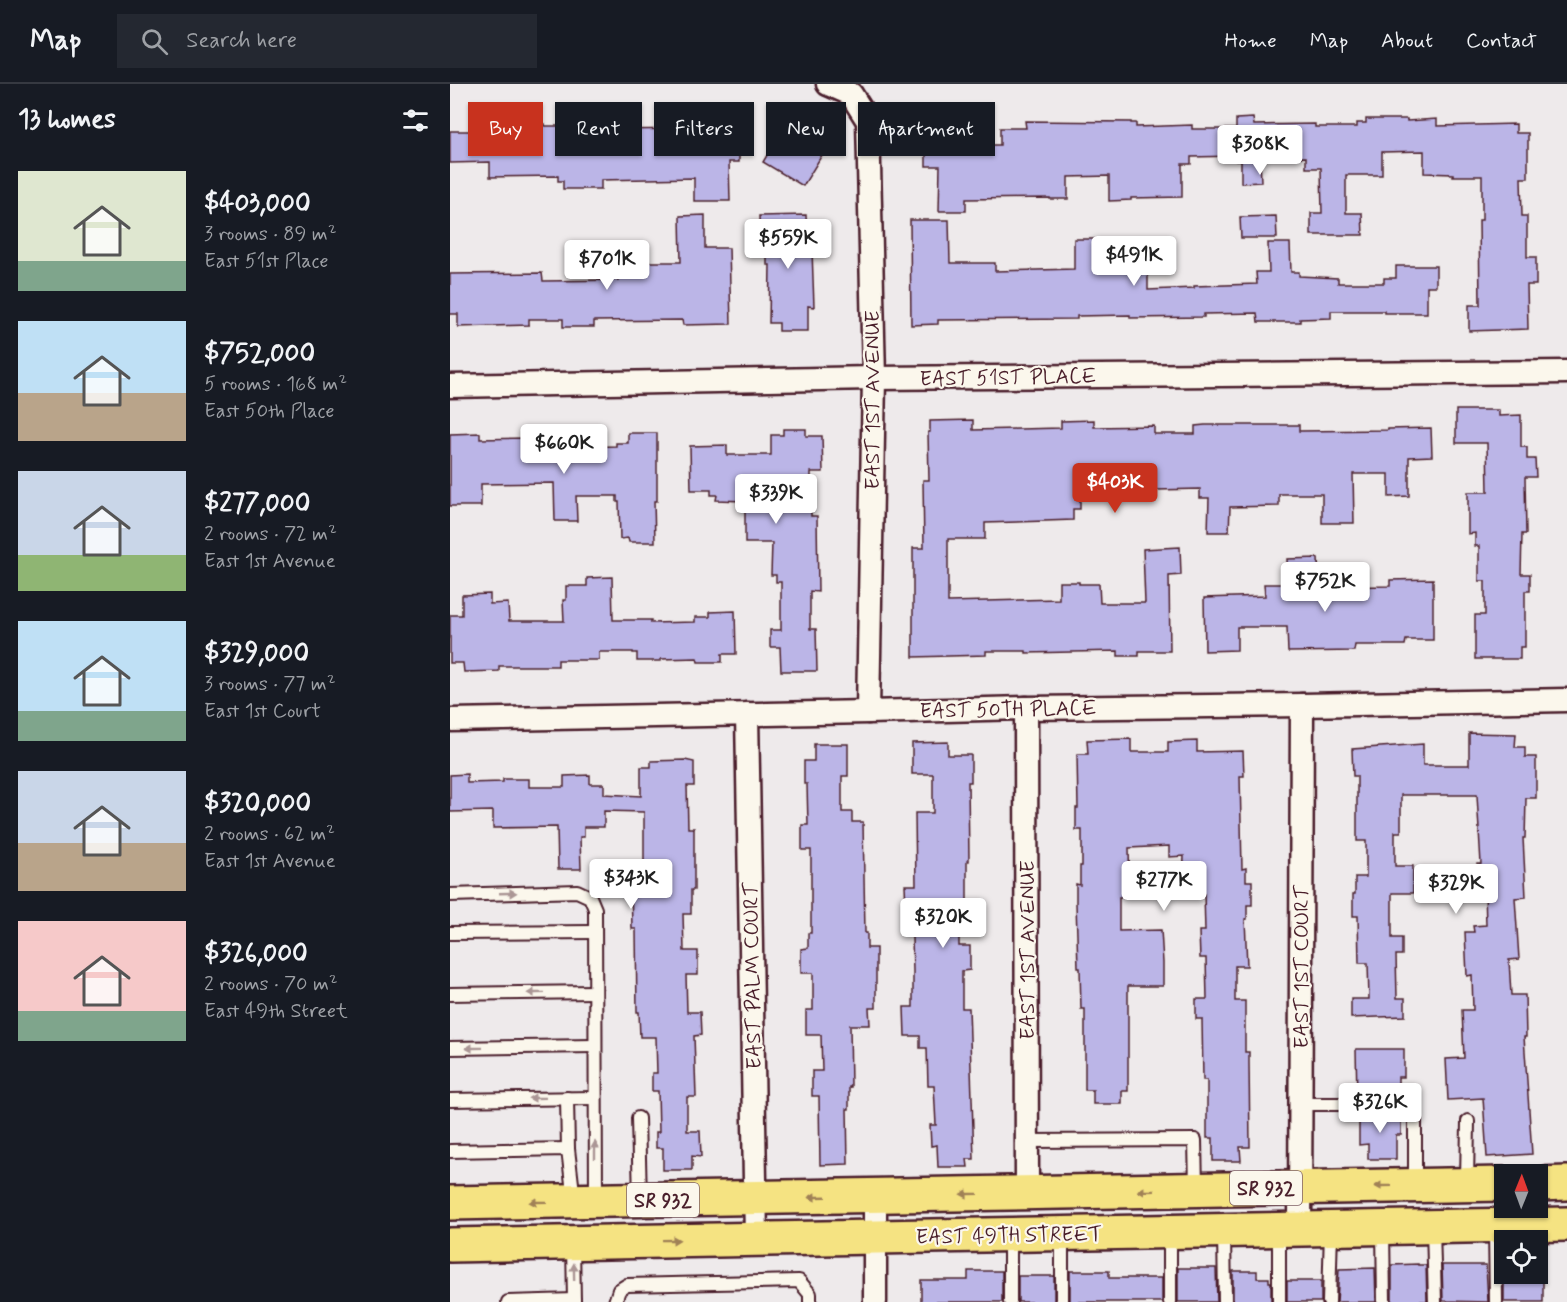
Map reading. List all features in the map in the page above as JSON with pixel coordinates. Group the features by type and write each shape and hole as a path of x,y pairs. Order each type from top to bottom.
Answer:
{"main road":[{"name":"EAST 49TH STREET","path":"450,1203 1494,1184"},
{"path":"1548,1184 1567,1184"},
{"name":"EAST 49TH STREET","path":"450,1245 1567,1224"}],"street":[{"name":"EAST 1ST AVENUE","path":"828,84 851,94 868,121 874,378 868,712"},
{"name":"EAST 51ST PLACE","path":"450,386 874,378 1567,372"},
{"name":"EAST 50TH PLACE","path":"450,720 1567,700"},
{"name":"EAST 1ST COURT","path":"1302,705 1301,1187 1303,1229"},
{"name":"EAST 1ST AVENUE","path":"1026,708 1028,1193"},
{"name":"EAST PALM COURT","path":"747,714 756,1239"},
{"path":"875,1196 875,1302"}],"lane":[{"path":"450,895 577,891 591,897 595,909 595,1098 585,1202"},
{"path":"450,933 594,932"},
{"path":"450,994 595,992"},
{"path":"450,1048 595,1046"},
{"path":"567,1098 568,1149 585,1202"},
{"path":"450,1100 595,1098"},
{"path":"1301,1104 1414,1104 1415,1185"},
{"path":"638,1118 640,1201"},
{"path":"1467,1184 1468,1121"},
{"path":"1027,1141 1195,1140 1196,1190"},
{"path":"450,1151 568,1149"},
{"path":"1495,1226 1496,1302"},
{"path":"1433,1227 1436,1302"},
{"path":"1383,1228 1384,1302"},
{"path":"1279,1302 1303,1229"},
{"path":"1303,1229 1329,1302"},
{"path":"1224,1231 1225,1302"},
{"path":"1170,1232 1170,1302"},
{"path":"1062,1234 1062,1302"},
{"path":"1010,1235 1010,1302"},
{"path":"508,1302 574,1301 573,1242"},
{"path":"615,1302 619,1290 627,1285 799,1281 810,1294 810,1302"}],"building":[{"path":"1253,118 1254,125 1315,124 1315,127 1357,127 1357,123 1366,123 1366,119 1407,119 1407,121 1437,119 1437,126 1516,124 1516,133 1528,133 1528,178 1521,178 1522,216 1527,216 1527,257 1536,257 1536,285 1527,285 1528,329 1469,331 1469,305 1480,305 1479,220 1482,220 1482,176 1424,173 1424,151 1382,152 1382,175 1346,175 1346,213 1362,213 1363,235 1311,235 1311,213 1322,213 1321,168 1306,168 1306,157 1260,158 1261,182 1241,183 1241,161 1236,161 1236,156 1191,157 1191,164 1182,164 1182,197 1109,201 1109,176 1068,177 1068,199 966,199 966,211 939,211 940,166 926,166 926,156 995,156 995,145 1000,145 1000,128 1026,128 1025,121 1131,122 1136,123 1136,127 1192,125 1192,129 1236,129 1236,119"},
{"path":"543,124 545,124 545,126 555,126 555,156 642,156 642,130 654,129 654,156 739,156 739,162 729,162 730,201 694,201 694,178 601,180 601,189 563,189 563,181 558,181 558,176 490,177 490,162 450,163 450,131 468,131 468,156 543,156"},
{"path":"767,156 821,156 803,186 763,162"},
{"path":"705,215 705,248 729,248 731,324 683,325 682,320 594,321 594,327 563,327 563,319 529,319 529,325 458,327 458,314 450,314 450,274 542,273 543,281 618,280 617,262 681,262 680,216"},
{"path":"806,215 807,249 812,250 814,307 808,306 808,331 779,331 779,323 769,323 770,265 767,265 767,248 760,247 759,216"},
{"path":"1276,216 1277,238 1241,238 1240,217"},
{"path":"910,220 949,220 950,263 995,263 995,271 1074,269 1074,239 1141,239 1140,266 1148,266 1148,290 1257,284 1256,272 1269,272 1268,243 1290,243 1291,272 1299,272 1299,276 1338,278 1338,283 1384,283 1384,278 1396,278 1396,266 1436,266 1436,286 1427,286 1427,313 1331,311 1331,318 1300,319 1300,322 1258,322 1257,313 1204,314 1204,317 1130,318 1130,315 1077,316 1077,319 938,320 938,324 911,325"},
{"path":"1456,410 1499,410 1499,416 1521,415 1521,447 1527,447 1527,459 1535,459 1536,477 1525,477 1526,534 1522,534 1521,574 1530,574 1530,591 1525,591 1525,647 1520,647 1520,659 1475,659 1475,615 1485,615 1485,581 1479,581 1479,546 1475,546 1475,533 1468,534 1468,492 1488,492 1487,443 1456,443"},
{"path":"973,420 973,430 1061,428 1061,421 1094,420 1094,427 1154,426 1154,434 1195,434 1195,426 1205,425 1299,425 1299,431 1431,428 1432,456 1409,457 1409,496 1389,497 1389,474 1353,474 1354,523 1322,523 1322,494 1279,494 1279,506 1230,507 1229,532 1208,532 1209,498 1200,498 1200,489 1156,490 1156,495 1116,495 1116,491 1080,491 1080,509 1073,509 1073,520 985,523 985,539 948,539 948,602 1059,599 1059,582 1079,582 1079,584 1099,584 1100,603 1145,603 1143,549 1180,547 1181,575 1169,576 1170,651 1139,651 1139,656 1118,656 1118,651 1026,653 1026,651 986,651 986,655 913,657 913,548 924,548 923,480 929,480 928,432 930,432 930,421"},
{"path":"783,429 806,429 806,436 822,436 823,472 811,472 811,516 817,516 818,592 810,591 810,629 816,629 817,671 781,671 780,647 770,647 770,630 781,630 781,582 776,582 776,575 771,575 772,543 745,543 745,501 716,500 717,495 711,495 711,490 691,490 690,446 727,445 727,455 771,455 771,435 783,435"},
{"path":"480,433 480,439 525,438 525,444 577,444 578,447 616,446 616,443 628,443 628,433 657,433 655,542 629,542 628,538 620,539 617,496 576,496 577,521 555,521 554,483 481,484 481,506 450,506 450,434"},
{"path":"1318,558 1319,583 1327,583 1327,587 1390,586 1390,580 1433,579 1433,640 1406,640 1405,645 1355,645 1354,651 1288,652 1287,627 1237,627 1237,650 1205,651 1204,598 1265,596 1264,584 1288,584 1287,559"},
{"path":"612,577 613,620 651,620 651,623 695,622 695,617 710,617 710,612 735,611 736,654 722,654 722,662 698,662 697,658 637,661 637,653 633,652 599,652 599,660 558,660 558,666 499,666 499,671 464,672 463,663 450,663 450,615 462,615 462,595 490,594 490,604 508,603 509,621 564,621 563,600 566,600 566,586 587,586 587,578"},
{"path":"1469,733 1516,734 1515,747 1525,747 1525,757 1536,757 1536,798 1526,798 1525,838 1523,838 1526,897 1515,898 1519,959 1509,960 1511,995 1525,995 1526,1037 1524,1037 1532,1154 1487,1157 1483,1098 1448,1100 1446,1059 1464,1058 1462,1010 1473,1010 1472,975 1467,976 1465,932 1474,932 1473,926 1486,925 1485,892 1478,892 1477,864 1481,864 1477,795 1401,795 1401,832 1395,832 1395,866 1413,866 1413,893 1392,893 1392,938 1402,938 1402,955 1396,955 1397,998 1405,998 1405,1016 1351,1018 1351,999 1369,999 1368,963 1359,963 1358,916 1353,916 1355,877 1366,877 1366,841 1357,841 1357,776 1353,776 1352,749 1423,744 1423,765 1469,765"},
{"path":"1131,739 1131,752 1168,752 1168,742 1197,741 1197,752 1243,751 1244,776 1240,776 1242,869 1246,868 1246,881 1252,881 1252,905 1247,905 1247,919 1245,919 1247,966 1235,966 1235,1001 1245,1001 1245,1052 1249,1052 1250,1147 1240,1147 1241,1161 1213,1161 1213,1138 1207,1138 1207,1080 1203,1080 1202,1019 1196,1019 1196,999 1207,999 1206,958 1200,958 1199,931 1205,931 1204,893 1195,893 1195,886 1183,886 1184,856 1169,857 1169,846 1129,848 1130,897 1119,897 1119,931 1161,930 1163,963 1163,986 1128,986 1128,1091 1122,1091 1122,1104 1093,1104 1093,1090 1085,1090 1085,1009 1081,1009 1076,903 1076,884 1080,885 1080,866 1082,866 1082,830 1076,830 1077,754 1088,754 1087,740"},
{"path":"948,742 948,755 971,755 971,782 968,782 967,910 959,910 959,946 970,946 970,970 962,971 962,1008 969,1008 974,1159 967,1159 968,1167 938,1167 937,1145 931,1146 930,1125 936,1125 934,1086 928,1086 927,1048 920,1048 920,1036 905,1036 904,1007 913,1007 913,971 911,906 906,907 905,885 916,885 915,813 933,813 933,774 912,774 912,743"},
{"path":"814,744 848,744 848,776 842,776 842,812 852,812 852,822 863,822 865,933 867,933 867,948 876,948 876,1008 869,1008 870,1025 850,1025 851,1087 849,1087 849,1109 847,1109 848,1164 820,1165 819,1096 812,1096 812,1071 822,1071 821,1035 806,1035 806,1010 813,1010 813,973 801,973 801,949 808,948 808,933 811,933 811,850 802,850 802,825 808,825 804,761 814,761"},
{"path":"651,761 694,762 694,786 687,786 688,828 694,828 694,890 691,890 691,914 683,914 684,951 698,951 698,975 686,975 687,1012 700,1012 701,1035 694,1036 696,1097 687,1097 687,1131 700,1131 701,1157 692,1156 692,1170 663,1170 663,1148 656,1148 656,1132 659,1132 658,1091 652,1091 652,1073 657,1073 656,1037 640,1037 639,1012 637,1012 636,929 632,929 631,879 644,879 644,812 604,811 604,827 584,827 584,837 580,837 581,869 558,869 557,827 493,828 493,811 450,812 450,775 467,774 467,783 529,779 529,787 564,787 564,776 590,775 590,784 604,784 604,794 641,796 641,767 651,767"},
{"path":"1356,1049 1404,1049 1404,1077 1398,1077 1398,1096 1357,1096"},
{"path":"1359,1112 1398,1112 1398,1118 1401,1118 1401,1135 1396,1135 1396,1159 1368,1159 1368,1144 1359,1145"},
{"path":"1392,1265 1426,1265 1427,1301 1392,1302"},
{"path":"1442,1265 1486,1265 1488,1302 1443,1301"},
{"path":"1178,1268 1216,1268 1217,1302 1178,1302"},
{"path":"1375,1268 1376,1302 1337,1302 1339,1269"},
{"path":"968,1271 1002,1271 1002,1302 921,1302 921,1280 968,1280"},
{"path":"1070,1271 1109,1271 1109,1278 1162,1278 1162,1302 1070,1302"},
{"path":"1233,1271 1257,1271 1257,1278 1269,1278 1271,1302 1233,1302"},
{"path":"1018,1276 1054,1276 1054,1302 1018,1302"},
{"path":"1287,1281 1321,1281 1321,1302 1287,1302"},
{"path":"1504,1284 1543,1284 1543,1302 1504,1302"}]}
